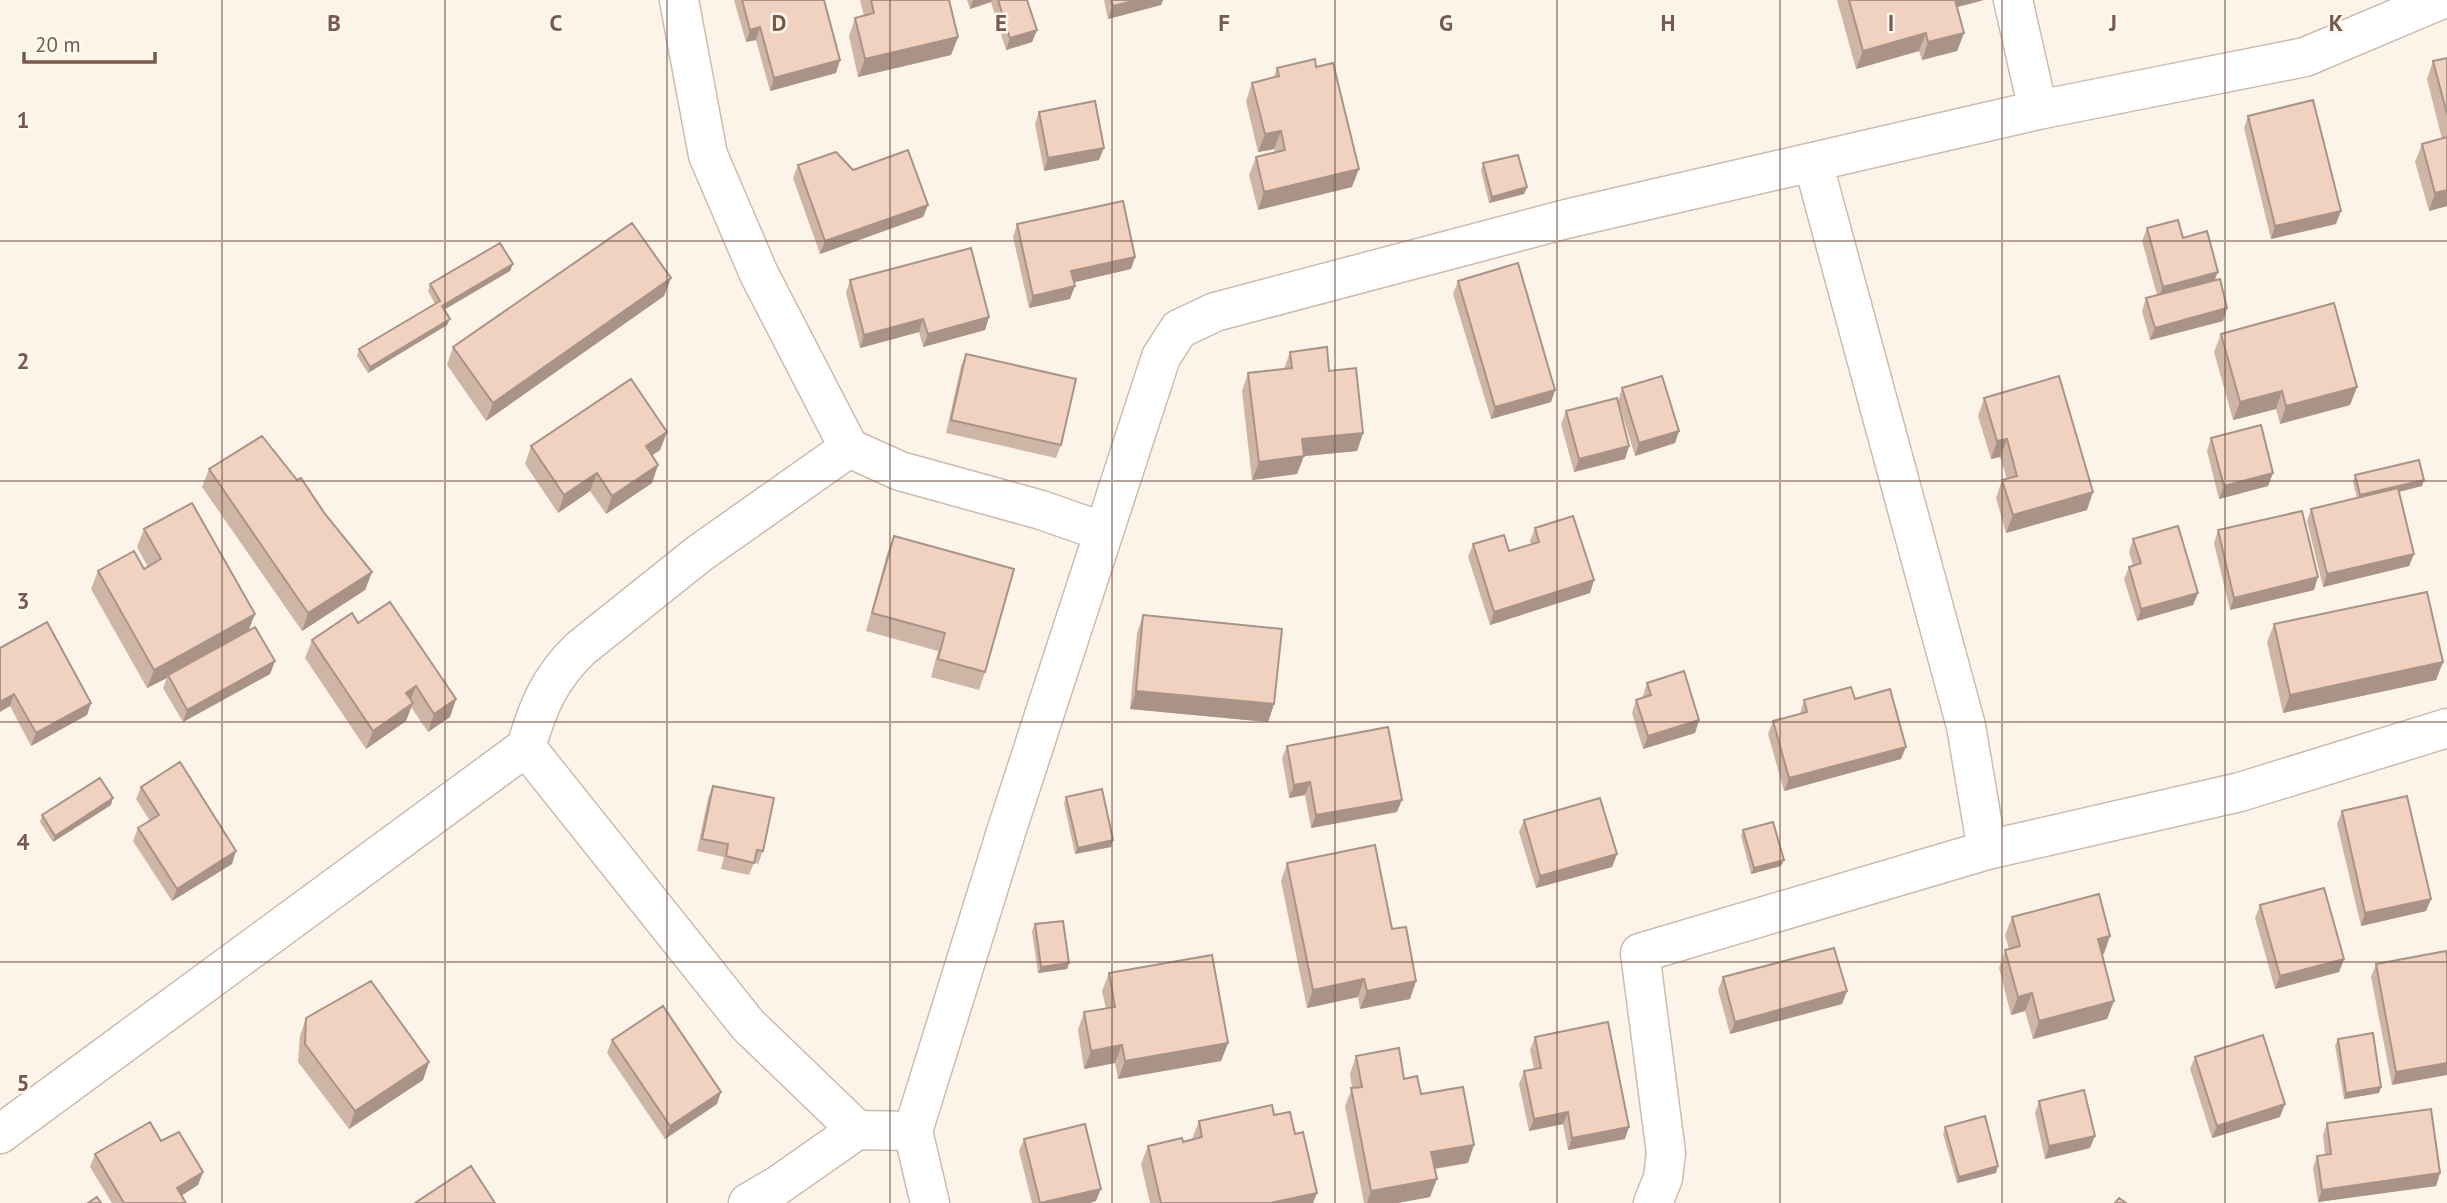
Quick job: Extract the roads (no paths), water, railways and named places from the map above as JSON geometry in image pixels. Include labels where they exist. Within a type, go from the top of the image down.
[{"type":"street","points":[[679,0],[708,155],[759,274],[849,448],[900,471],[1041,510],[1104,532]]},
{"type":"street","points":[[2013,0],[2038,110]]},
{"type":"street","points":[[930,1203],[913,1131],[1006,832],[1161,357],[1179,330],[1214,312],[1527,229],[2038,110],[2305,57],[2440,0]]},
{"type":"street","points":[[1813,162],[1966,726],[1987,850]]},
{"type":"street","points":[[0,1134],[526,747],[537,710],[549,688],[564,665],[580,649],[700,553],[849,448]]},
{"type":"street","points":[[1653,1203],[1663,1178],[1666,1153],[1640,953],[1987,850],[2240,792],[2447,728]]},
{"type":"street","points":[[526,747],[748,1025],[858,1130]]},
{"type":"street","points":[[748,1203],[858,1130],[913,1131]]}]
